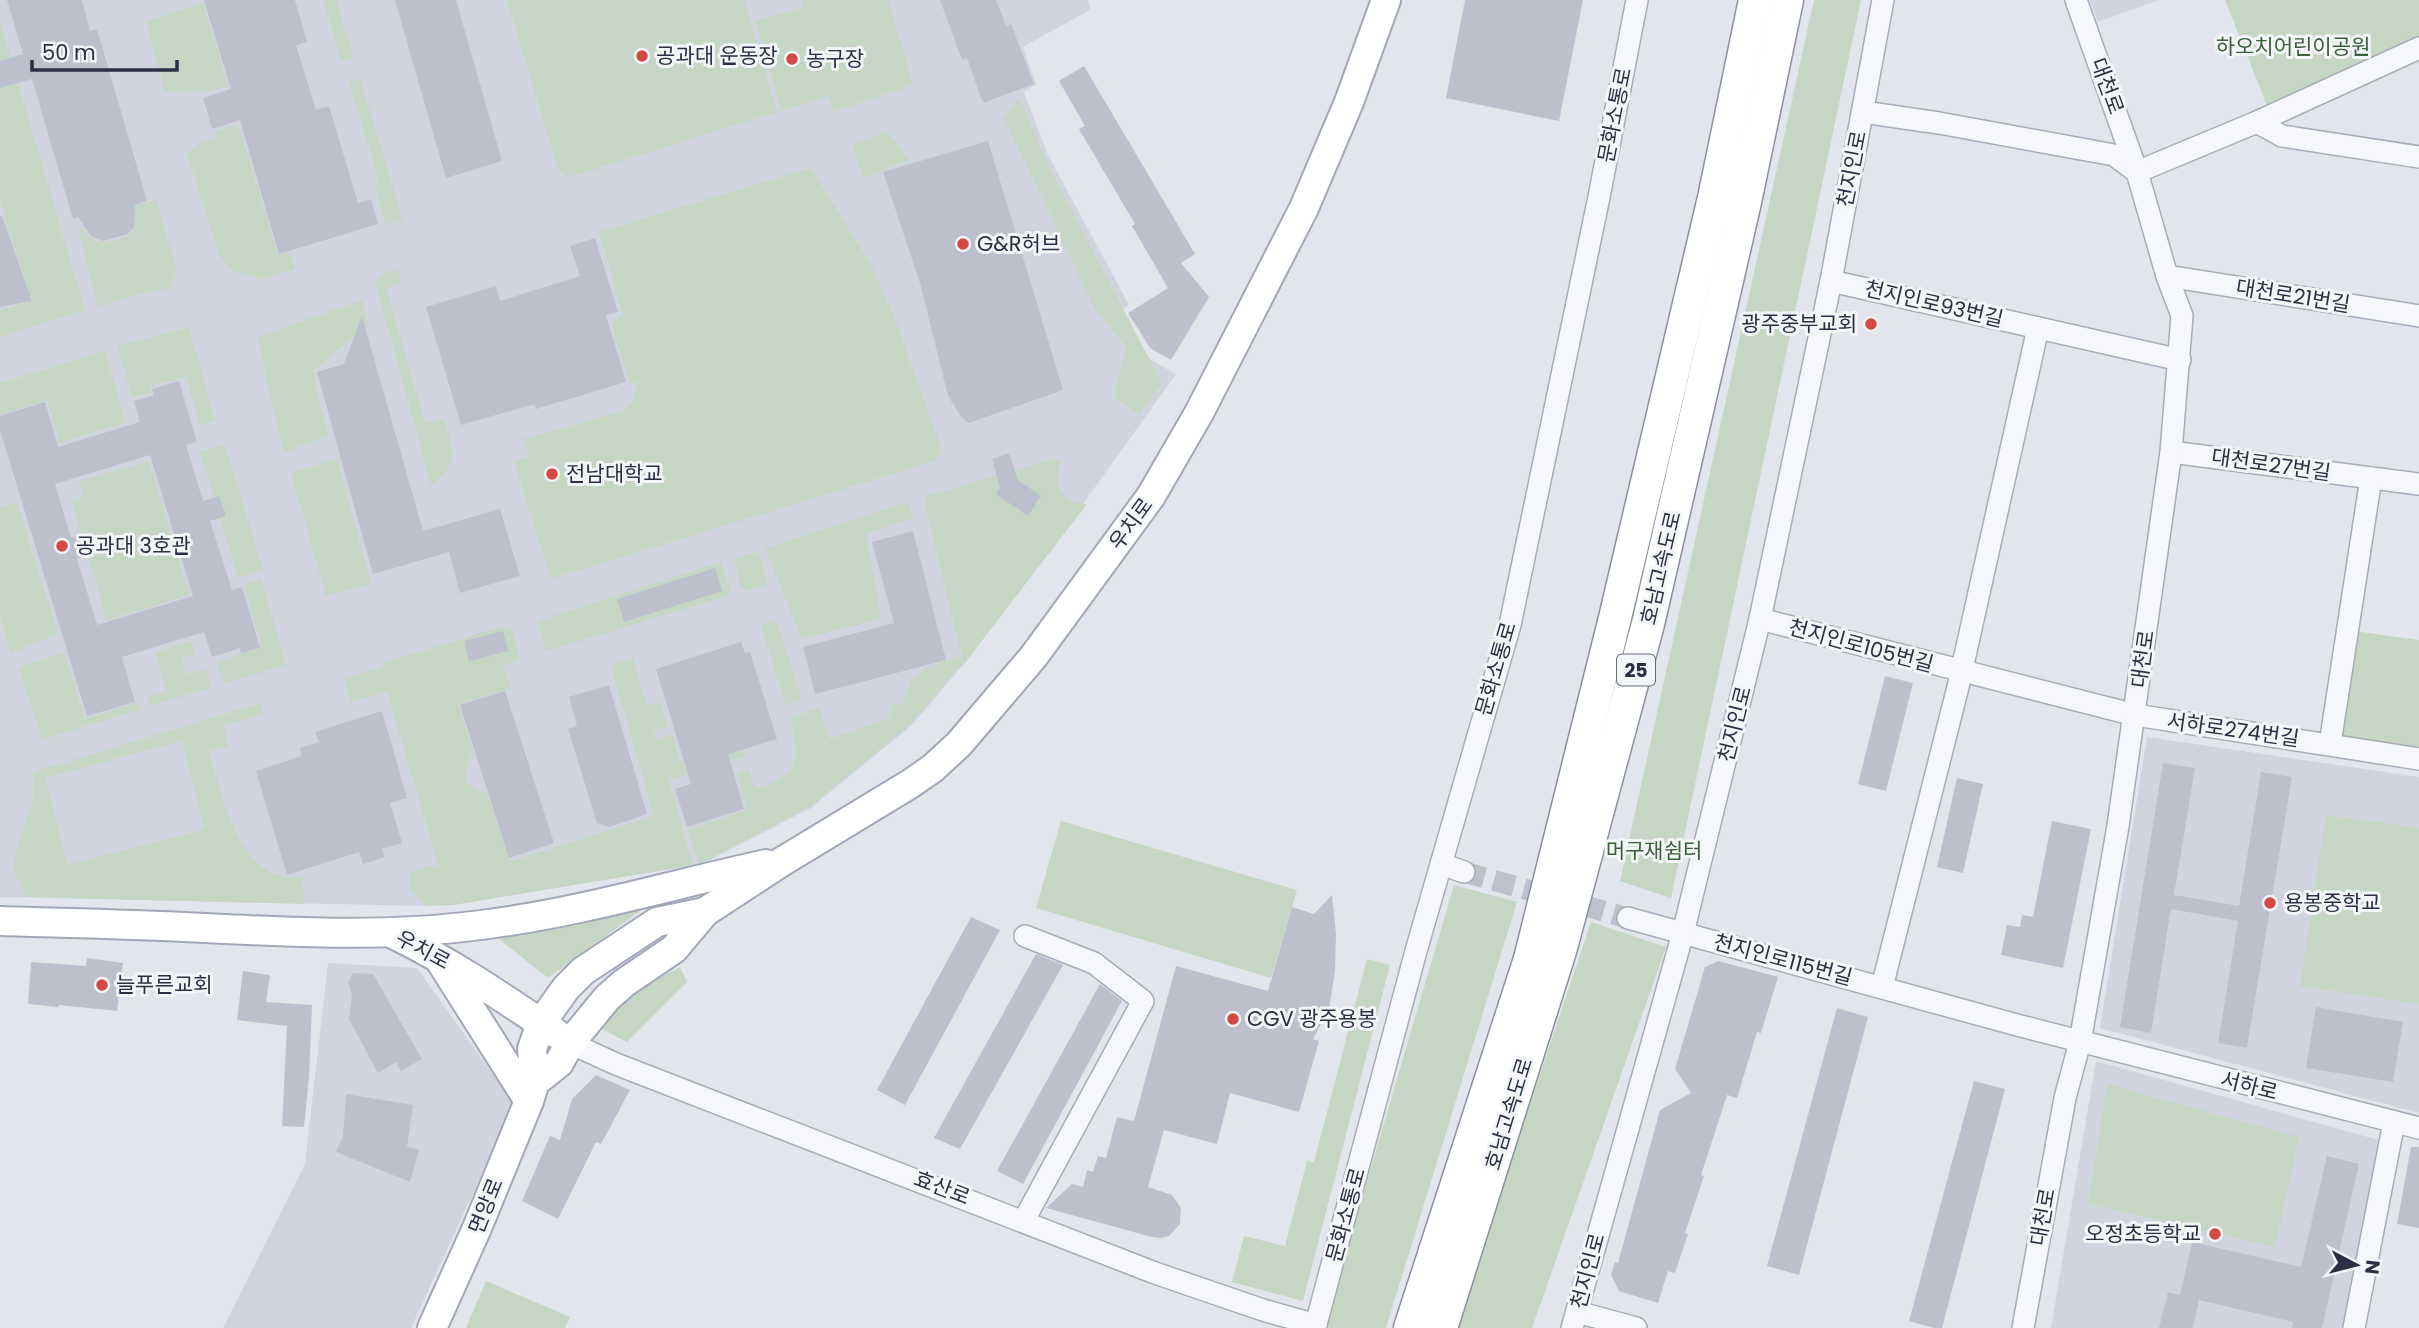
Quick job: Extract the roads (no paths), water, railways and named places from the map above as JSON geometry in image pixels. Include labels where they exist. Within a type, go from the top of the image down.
[{"type":"highway","name":"호남고속도로","points":[[1410,1328],[1530,959],[1612,631],[1708,225],[1755,0]]},
{"type":"highway","name":"호남고속도로","points":[[1441,1328],[1560,951],[1648,624],[1742,216],[1787,0]]},
{"type":"main road","name":"우치로","points":[[570,1043],[607,998],[674,949],[705,912],[783,861],[911,784],[959,744],[1034,656],[1151,496],[1199,413],[1304,208],[1349,102],[1386,0]]},
{"type":"main road","points":[[389,932],[481,925],[627,899],[783,861]]},
{"type":"main road","name":"우치로","points":[[0,921],[73,921],[331,934],[389,932],[437,956],[541,1023],[566,988],[583,971],[626,941],[657,922],[705,912]]},
{"type":"main road","points":[[437,956],[532,1091]]},
{"type":"main road","points":[[541,1023],[570,1043]]},
{"type":"main road","name":"면앙로","points":[[532,1091],[532,1049],[541,1023]]},
{"type":"main road","name":"면앙로","points":[[432,1328],[477,1228],[532,1091],[558,1063],[570,1043]]},
{"type":"street","name":"문화소통로","points":[[1316,1327],[1441,863],[1510,625],[1637,0]]},
{"type":"street","name":"천지인로","points":[[1575,1320],[1635,1097],[1683,933],[1760,619],[1830,281],[1883,0]]},
{"type":"street","name":"대천로","points":[[2023,1328],[2065,1098],[2080,1042],[2135,715],[2171,452],[2182,316],[2167,276],[2137,172],[2076,0]]},
{"type":"street","points":[[2137,172],[2257,122],[2419,48]]},
{"type":"street","name":"천지인로","points":[[1863,111],[2114,155],[2137,172]]},
{"type":"street","points":[[2257,122],[2282,136],[2419,157]]},
{"type":"street","name":"대천로21번길","points":[[2167,276],[2419,316]]},
{"type":"street","name":"천지인로93번길","points":[[1830,281],[2180,360]]},
{"type":"street","name":"천지인로105번길","points":[[1882,987],[1961,672],[2038,328]]},
{"type":"street","name":"대천로27번길","points":[[2171,452],[2419,484]]},
{"type":"street","name":"서하로274번길","points":[[2330,744],[2371,478]]},
{"type":"street","name":"천지인로105번길","points":[[1760,619],[2135,715]]},
{"type":"street","name":"서하로274번길","points":[[2135,715],[2419,759]]},
{"type":"street","points":[[1441,863],[1464,872]]},
{"type":"street","name":"천지인로115번길","points":[[1628,918],[2080,1042]]},
{"type":"street","points":[[1024,1220],[1143,1001],[1094,963],[1025,936]]},
{"type":"street","name":"서하로","points":[[2080,1042],[2419,1129]]},
{"type":"street","name":"효산로","points":[[570,1043],[616,1064],[1155,1273],[1316,1327]]},
{"type":"street","points":[[2354,1328],[2394,1122]]},
{"type":"street","points":[[1575,1320],[1636,1328]]},
{"type":"tunnel","points":[[1464,872],[1628,918]]},
{"type":"place","name":"공과대 운동장","points":[[642,56]]},
{"type":"place","name":"농구장","points":[[792,59]]},
{"type":"place","name":"G&R허브","points":[[963,244]]},
{"type":"place","name":"광주중부교회","points":[[1871,324]]},
{"type":"place","name":"전남대학교","points":[[552,474]]},
{"type":"place","name":"공과대 3호관","points":[[62,546]]},
{"type":"place","name":"용봉중학교","points":[[2270,903]]},
{"type":"place","name":"늘푸른교회","points":[[102,985]]},
{"type":"place","name":"CGV 광주용봉","points":[[1233,1019]]},
{"type":"place","name":"오정초등학교","points":[[2215,1234]]},
{"type":"park label","name":"하오치어린이공원","points":[[2293,47]]},
{"type":"park label","name":"머구재쉼터","points":[[1654,851]]}]
